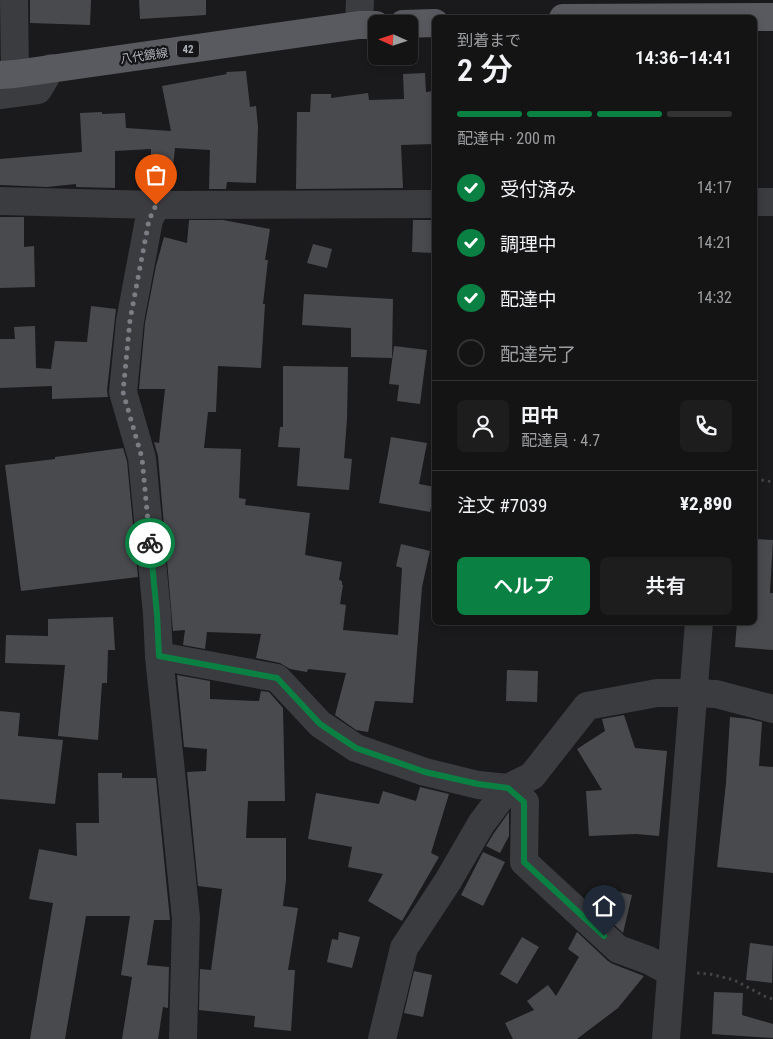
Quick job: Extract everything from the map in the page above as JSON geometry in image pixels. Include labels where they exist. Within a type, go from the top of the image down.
[{"type":"main road","points":[[678,15],[755,13]]},
{"type":"main road","name":"八代鏡線","points":[[5,81],[51,68],[365,17]]},
{"type":"main road","points":[[418,23],[432,22]]},
{"type":"street","points":[[5,81],[14,0]]},
{"type":"street","points":[[0,201],[156,205],[432,204]]},
{"type":"street","points":[[757,202],[773,202]]},
{"type":"street","points":[[156,205],[149,220],[130,320],[123,392],[142,458],[157,614],[159,656],[186,918],[183,1039]]},
{"type":"street","points":[[666,1039],[699,625]]},
{"type":"street","points":[[159,656],[277,678],[320,724],[356,748],[425,772],[478,784],[508,788],[524,802],[524,862],[618,949],[648,960],[671,972]]},
{"type":"street","points":[[382,1039],[404,948],[448,881],[481,824],[508,788],[532,776],[587,706],[657,693],[693,693],[716,694],[773,709]]},
{"type":"path","points":[[757,479],[773,482]]},
{"type":"path","points":[[671,972],[710,974],[734,980],[773,999]]},
{"type":"building","points":[[30,0],[91,0],[90,25],[30,23]]},
{"type":"building","points":[[139,0],[206,0],[206,15],[140,19]]},
{"type":"building","points":[[246,71],[250,107],[256,106],[258,127],[256,183],[227,182],[226,189],[209,189],[210,150],[175,148],[171,185],[151,183],[154,155],[151,155],[151,149],[115,151],[115,188],[76,187],[76,184],[47,187],[0,185],[0,159],[82,152],[80,113],[125,113],[126,128],[171,131],[162,86],[227,74],[226,72]]},
{"type":"building","points":[[425,73],[426,92],[432,91],[432,144],[401,145],[403,188],[296,189],[297,112],[310,112],[311,94],[331,94],[331,98],[368,93],[369,100],[404,99],[403,74]]},
{"type":"building","points":[[0,217],[24,217],[24,247],[34,246],[35,287],[0,288]]},
{"type":"building","points":[[189,220],[223,220],[270,229],[265,260],[268,260],[263,304],[265,304],[261,368],[218,366],[216,412],[208,412],[204,448],[241,449],[239,498],[246,499],[245,505],[310,513],[305,555],[342,562],[339,580],[342,581],[343,585],[340,604],[346,605],[343,630],[398,635],[402,568],[396,566],[401,544],[430,551],[422,587],[413,703],[375,701],[368,732],[356,730],[335,715],[346,673],[308,669],[307,672],[290,669],[280,663],[256,658],[261,634],[207,632],[205,649],[183,645],[185,630],[173,631],[158,456],[154,442],[159,443],[165,389],[139,389],[145,323],[156,266],[164,237],[187,243]]},
{"type":"building","points":[[413,220],[432,220],[432,253],[412,252]]},
{"type":"building","points":[[313,244],[332,249],[327,268],[307,263]]},
{"type":"building","points":[[304,294],[393,299],[392,358],[351,357],[351,328],[302,325]]},
{"type":"building","points":[[91,306],[116,309],[107,390],[108,397],[52,399],[52,386],[0,388],[0,339],[15,339],[14,327],[35,326],[36,368],[51,369],[55,341],[87,342]]},
{"type":"building","points":[[394,346],[427,350],[420,404],[397,401],[399,385],[389,384]]},
{"type":"building","points":[[283,366],[348,367],[344,458],[352,459],[349,490],[297,486],[300,448],[278,447],[280,427],[283,427]]},
{"type":"building","points":[[391,437],[427,443],[419,484],[432,486],[430,512],[379,503]]},
{"type":"building","points":[[123,448],[127,461],[138,577],[21,591],[5,465]]},
{"type":"building","points":[[757,539],[773,540],[770,593],[773,593],[773,650],[735,647],[737,625],[757,625]]},
{"type":"building","points":[[113,617],[115,650],[108,650],[107,683],[102,683],[98,740],[58,736],[65,665],[5,663],[6,635],[48,636],[48,619]]},
{"type":"building","points":[[507,670],[538,671],[537,702],[506,701]]},
{"type":"building","points":[[177,675],[210,681],[210,699],[259,701],[261,691],[269,692],[283,708],[285,801],[248,801],[246,838],[286,838],[286,880],[283,906],[298,908],[288,970],[295,970],[291,1031],[254,1027],[255,1016],[199,1010],[200,969],[211,970],[222,889],[198,886],[187,772],[206,771],[207,749],[184,747]]},
{"type":"building","points":[[0,711],[20,713],[18,736],[63,740],[55,804],[0,799]]},
{"type":"building","points":[[624,715],[635,748],[667,751],[659,836],[636,834],[589,836],[586,791],[602,790],[577,749],[605,731],[602,719]]},
{"type":"building","points":[[730,717],[762,722],[759,766],[773,767],[773,873],[717,867],[726,783]]},
{"type":"building","points":[[98,773],[122,773],[122,778],[156,778],[170,920],[154,920],[147,965],[169,967],[168,1008],[163,1007],[158,1039],[122,1039],[132,977],[121,975],[130,916],[86,916],[65,1039],[30,1039],[53,903],[29,899],[39,849],[77,856],[76,823],[99,823]]},
{"type":"building","points":[[420,787],[449,794],[431,853],[439,857],[402,921],[368,901],[383,874],[348,867],[352,847],[308,839],[316,793],[379,804],[383,791],[416,801]]},
{"type":"building","points":[[509,812],[509,836],[500,853],[486,846]]},
{"type":"building","points":[[483,852],[505,862],[483,906],[461,895]]},
{"type":"building","points":[[607,889],[632,895],[623,933],[602,913]]},
{"type":"building","points":[[339,932],[360,937],[352,968],[327,962],[332,939],[338,940]]},
{"type":"building","points":[[577,932],[608,961],[644,976],[618,1008],[577,1039],[513,1039],[505,1023],[534,1010],[527,1001],[548,985],[556,996],[579,957],[568,949]]},
{"type":"building","points":[[522,937],[539,947],[517,984],[500,974]]},
{"type":"building","points":[[750,943],[773,946],[772,983],[746,980]]},
{"type":"building","points":[[414,971],[432,975],[423,1017],[404,1013]]},
{"type":"building","points":[[714,992],[743,993],[742,1015],[773,1024],[773,1038],[712,1034]]},
{"type":"way so far","points":[[150,543],[142,458],[123,392],[130,320],[149,220],[156,205]]},
{"type":"route","points":[[150,543],[159,656],[277,678],[320,724],[356,748],[425,772],[478,784],[508,788],[524,802],[524,862],[604,936]]}]
